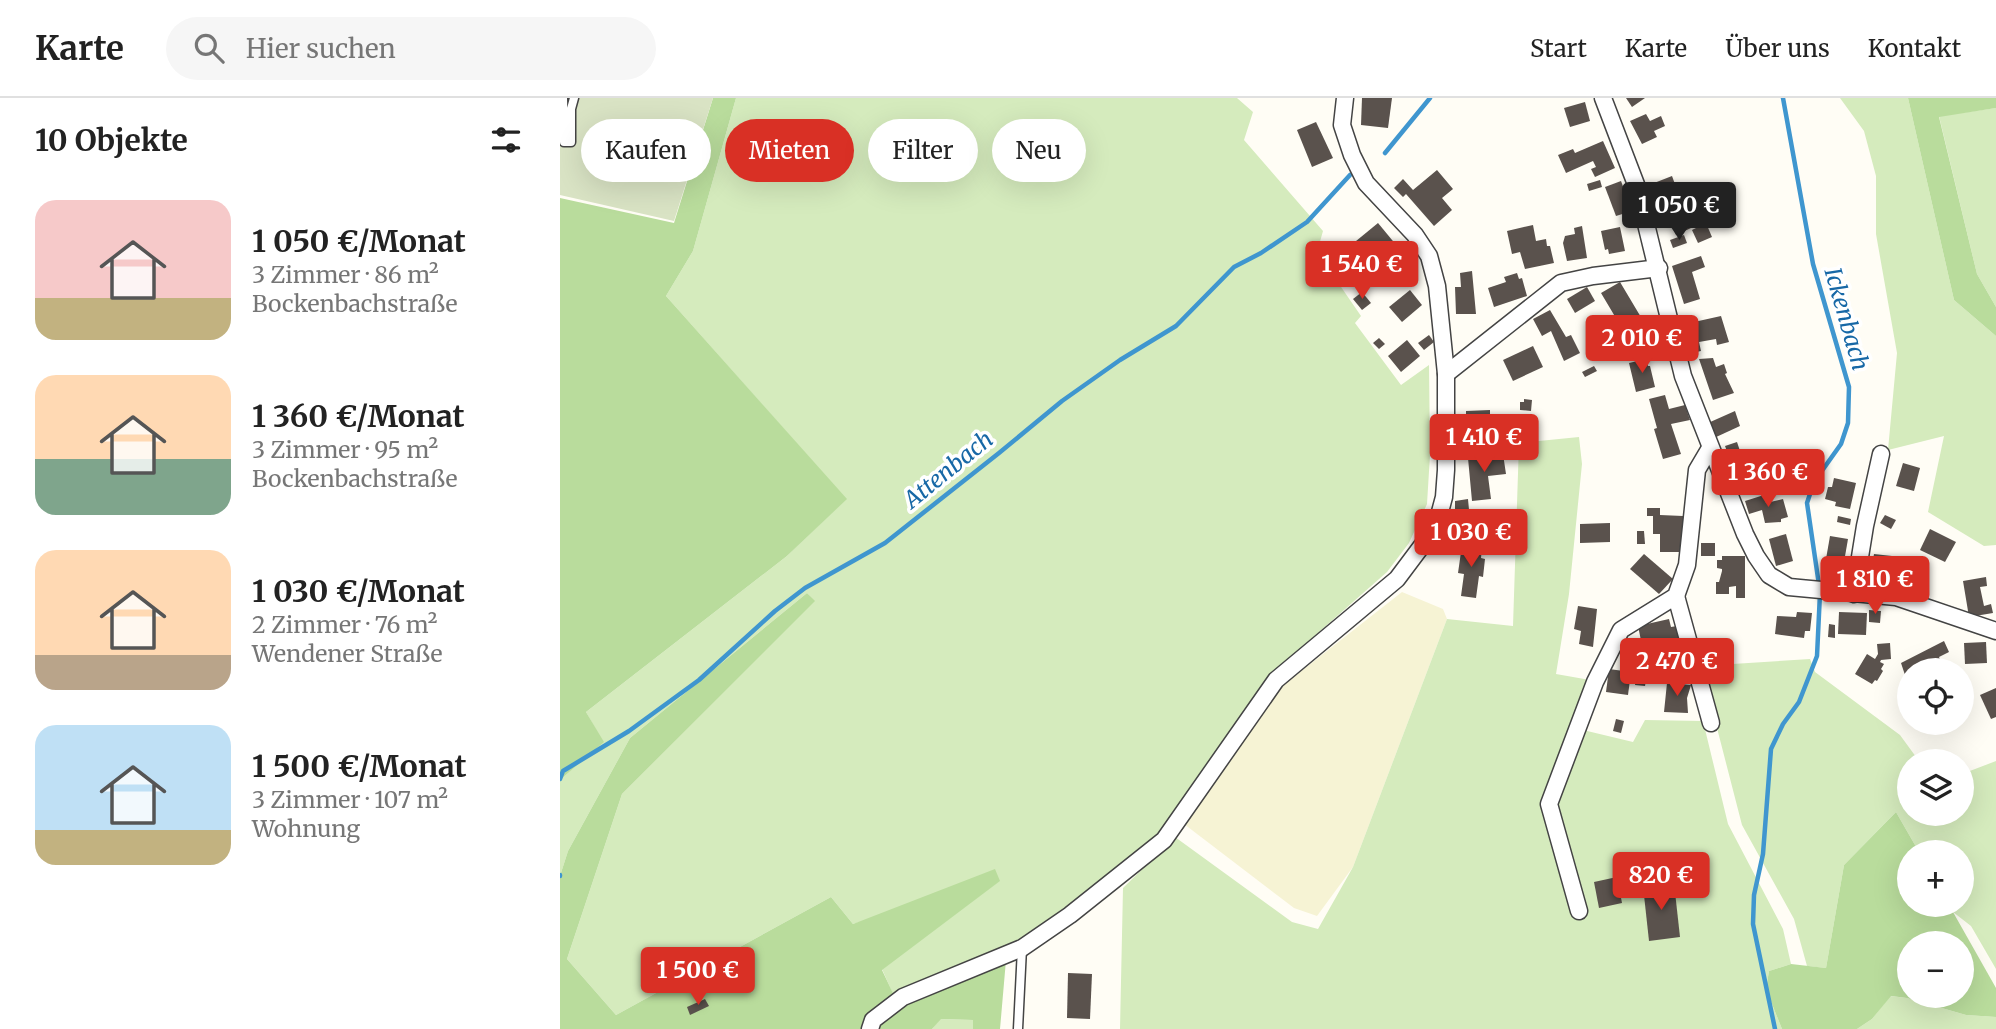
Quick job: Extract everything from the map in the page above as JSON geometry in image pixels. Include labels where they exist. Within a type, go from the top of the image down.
[{"type":"street","points":[[870,1029],[873,1020],[902,997],[1022,948],[1070,915],[1164,840],[1276,680],[1397,579],[1436,527],[1444,498],[1446,374],[1437,286],[1429,256],[1415,235],[1366,183],[1352,155],[1342,125],[1345,98]]},
{"type":"street","points":[[1603,98],[1637,187],[1659,268],[1683,376],[1751,545],[1769,575],[1789,587],[1896,597],[1996,631]]},
{"type":"street","points":[[1446,374],[1561,283],[1659,268]]},
{"type":"street","points":[[1710,448],[1697,470],[1687,565],[1676,596],[1712,723]]},
{"type":"street","points":[[1854,594],[1881,454]]},
{"type":"street","points":[[1579,911],[1549,804],[1595,682],[1620,630],[1676,596]]},
{"type":"lane","points":[[563,98],[565,142],[572,142],[571,109],[574,98]]},
{"type":"lane","points":[[1018,1029],[1022,948]]},
{"type":"shaded area","points":[[1402,592],[1443,609],[1447,619],[1353,867],[1317,916],[1294,908],[1184,824],[1281,687]]},
{"type":"green space","points":[[560,98],[713,98],[706,119],[581,119],[581,182],[686,182],[674,221],[560,195]]},
{"type":"green space","points":[[713,98],[736,98],[730,119],[725,119],[725,137],[693,251],[666,296],[847,499],[787,556],[586,712],[604,742],[560,780],[560,198],[674,223],[687,182],[711,182],[711,119],[706,119]]},
{"type":"green space","points":[[736,98],[1237,98],[1253,112],[1244,140],[1323,231],[1317,252],[1361,316],[1355,323],[1401,385],[1429,365],[1430,455],[1427,504],[1409,543],[1387,572],[1268,677],[1158,835],[1069,905],[1017,941],[893,994],[882,969],[999,881],[853,924],[831,897],[616,1015],[567,959],[622,794],[814,601],[807,593],[630,738],[568,851],[560,876],[560,780],[603,742],[586,712],[787,556],[846,499],[666,296],[693,251],[725,137],[725,182],[854,182],[854,119],[730,119]]},
{"type":"green space","points":[[1840,98],[1908,98],[1954,300],[1996,336],[1996,545],[1984,546],[1928,512],[1944,436],[1888,450],[1897,353],[1876,234],[1876,176],[1864,131]]},
{"type":"green space","points":[[1908,98],[1996,98],[1996,108],[1939,117],[1977,274],[1996,307],[1996,336],[1954,300]]},
{"type":"green space","points":[[1996,108],[1996,307],[1977,274],[1939,116]]},
{"type":"green space","points":[[1579,437],[1582,464],[1569,594],[1556,674],[1590,680],[1583,730],[1633,742],[1645,720],[1703,721],[1728,824],[1783,929],[1791,964],[1769,971],[1766,989],[1782,1029],[1120,1029],[1123,888],[1175,837],[1292,922],[1318,929],[1353,867],[1447,619],[1513,626],[1519,443]]},
{"type":"green space","points":[[807,593],[815,601],[622,794],[567,959],[616,1015],[831,897],[853,924],[995,869],[1000,881],[882,970],[899,1006],[1006,960],[1000,1029],[973,1029],[973,1020],[941,1019],[932,1029],[560,1029],[560,876],[568,851],[630,738]]},
{"type":"green space","points":[[1810,659],[1815,672],[1900,735],[1910,749],[1897,749],[1897,814],[1844,865],[1826,968],[1807,966],[1794,919],[1742,825],[1701,666]]},
{"type":"green space","points":[[1996,761],[1996,969],[1971,926],[1959,917],[1974,917],[1974,840],[1912,840],[1904,826],[1974,826],[1974,769]]},
{"type":"green space","points":[[1896,812],[1897,826],[1904,826],[1912,840],[1897,840],[1897,917],[1956,917],[1964,931],[1897,931],[1897,997],[1891,996],[1872,1019],[1857,1029],[1782,1029],[1766,989],[1769,971],[1791,964],[1826,968],[1844,865]]},
{"type":"green space","points":[[1974,949],[1996,988],[1996,1017],[1966,1015],[1942,1008],[1974,1008]]},
{"type":"green space","points":[[1890,996],[1897,997],[1897,1008],[1942,1008],[1966,1015],[1996,1017],[1996,1029],[1857,1029],[1872,1019]]},
{"type":"green space","points":[[940,1019],[973,1020],[973,1029],[932,1029]]},
{"type":"building","points":[[1362,98],[1392,98],[1388,128],[1361,125]]},
{"type":"building","points":[[1626,98],[1645,98],[1632,107]]},
{"type":"building","points":[[1585,102],[1590,121],[1570,127],[1564,108]]},
{"type":"building","points":[[1646,114],[1650,121],[1661,116],[1665,126],[1654,131],[1657,137],[1642,144],[1630,121]]},
{"type":"building","points":[[1316,122],[1333,158],[1312,167],[1297,130]]},
{"type":"building","points":[[1603,141],[1615,168],[1595,177],[1591,169],[1596,167],[1593,161],[1566,173],[1558,155],[1573,149],[1575,153]]},
{"type":"building","points":[[1437,170],[1453,189],[1442,198],[1452,210],[1434,226],[1406,194],[1403,197],[1394,188],[1403,179],[1413,190]]},
{"type":"building","points":[[1672,176],[1691,228],[1676,235],[1669,219],[1663,221],[1649,185]]},
{"type":"building","points":[[1600,180],[1602,187],[1589,191],[1587,184]]},
{"type":"building","points":[[1621,181],[1632,211],[1616,216],[1605,187]]},
{"type":"building","points":[[1717,206],[1720,213],[1710,218],[1706,212]]},
{"type":"building","points":[[1378,223],[1397,246],[1369,269],[1350,246]]},
{"type":"building","points":[[1706,223],[1712,237],[1698,243],[1692,230]]},
{"type":"building","points":[[1533,225],[1536,241],[1546,239],[1554,263],[1525,269],[1520,252],[1512,254],[1507,231]]},
{"type":"building","points":[[1582,226],[1587,258],[1567,261],[1563,243],[1565,236],[1575,234],[1574,228]]},
{"type":"building","points":[[1620,227],[1625,251],[1609,254],[1608,249],[1605,250],[1601,231]]},
{"type":"building","points":[[1684,235],[1687,243],[1673,248],[1670,240]]},
{"type":"building","points":[[1701,256],[1705,267],[1692,272],[1700,299],[1684,304],[1672,266]]},
{"type":"building","points":[[1472,271],[1476,314],[1456,314],[1455,287],[1461,287],[1460,273]]},
{"type":"building","points":[[1517,273],[1519,279],[1522,278],[1527,296],[1494,307],[1488,288],[1506,282],[1504,277]]},
{"type":"building","points":[[1620,282],[1648,329],[1623,344],[1617,333],[1623,330],[1601,293]]},
{"type":"building","points":[[1587,287],[1595,301],[1575,313],[1567,299]]},
{"type":"building","points":[[1410,290],[1422,305],[1402,322],[1389,307]]},
{"type":"building","points":[[1362,292],[1371,303],[1362,310],[1353,299]]},
{"type":"building","points":[[1550,310],[1566,337],[1571,335],[1580,353],[1564,361],[1551,331],[1542,336],[1533,319]]},
{"type":"building","points":[[1721,316],[1729,342],[1717,345],[1716,339],[1699,342],[1701,351],[1687,354],[1684,340],[1698,337],[1694,322]]},
{"type":"building","points":[[1429,335],[1434,342],[1424,350],[1418,343]]},
{"type":"building","points":[[1379,338],[1385,344],[1379,349],[1373,343]]},
{"type":"building","points":[[1407,340],[1420,356],[1401,372],[1388,356]]},
{"type":"building","points":[[1533,346],[1543,367],[1513,381],[1503,360]]},
{"type":"building","points":[[1713,358],[1716,367],[1724,364],[1725,374],[1734,393],[1713,400],[1699,359]]},
{"type":"building","points":[[1646,359],[1655,387],[1636,392],[1629,363]]},
{"type":"building","points":[[1594,366],[1597,371],[1585,377],[1582,372]]},
{"type":"building","points":[[1665,395],[1669,409],[1685,405],[1690,420],[1671,424],[1681,454],[1663,459],[1649,399]]},
{"type":"building","points":[[1524,399],[1532,400],[1531,411],[1520,410],[1520,402],[1524,402]]},
{"type":"building","points":[[1490,410],[1490,440],[1466,441],[1466,411]]},
{"type":"building","points":[[1735,411],[1740,426],[1714,438],[1708,423]]},
{"type":"building","points":[[1465,442],[1480,442],[1480,452],[1465,452]]},
{"type":"building","points":[[1737,442],[1741,454],[1729,457],[1725,446]]},
{"type":"building","points":[[1503,454],[1506,474],[1488,476],[1491,499],[1472,501],[1468,458]]},
{"type":"building","points":[[1903,463],[1920,468],[1914,491],[1896,486]]},
{"type":"building","points":[[1834,478],[1856,483],[1850,509],[1835,506],[1836,502],[1825,499]]},
{"type":"building","points":[[1764,495],[1766,503],[1783,499],[1788,517],[1781,519],[1781,522],[1765,523],[1762,510],[1749,514],[1745,501]]},
{"type":"building","points":[[1468,499],[1469,510],[1455,511],[1455,501]]},
{"type":"building","points":[[1647,508],[1660,508],[1660,515],[1683,516],[1683,552],[1660,552],[1660,534],[1653,534],[1653,516],[1647,516]]},
{"type":"building","points":[[1885,515],[1896,520],[1891,529],[1880,523]]},
{"type":"building","points":[[1838,516],[1851,519],[1850,525],[1837,522]]},
{"type":"building","points":[[1610,523],[1610,542],[1580,543],[1580,524]]},
{"type":"building","points":[[1930,529],[1956,542],[1945,562],[1920,550]]},
{"type":"building","points":[[1637,531],[1644,531],[1645,544],[1637,544]]},
{"type":"building","points":[[1786,534],[1793,561],[1776,566],[1769,539]]},
{"type":"building","points":[[1830,536],[1848,539],[1844,562],[1829,562],[1826,559]]},
{"type":"building","points":[[1701,543],[1715,543],[1715,556],[1701,556]]},
{"type":"building","points":[[1462,545],[1482,547],[1481,558],[1485,559],[1483,577],[1479,576],[1476,598],[1461,596],[1464,574],[1458,573]]},
{"type":"building","points":[[1644,554],[1673,579],[1659,594],[1630,569]]},
{"type":"building","points":[[1874,554],[1892,556],[1891,562],[1900,563],[1912,572],[1905,582],[1908,585],[1907,592],[1894,589],[1895,575],[1889,575],[1888,578],[1870,576]]},
{"type":"building","points":[[1722,556],[1745,556],[1745,598],[1736,598],[1736,586],[1729,587],[1729,594],[1716,594],[1716,582],[1719,582],[1722,571],[1717,568],[1717,560],[1722,560]]},
{"type":"building","points":[[1986,577],[1987,586],[1980,587],[1984,606],[1991,604],[1993,613],[1969,617],[1963,581]]},
{"type":"building","points":[[1578,606],[1597,609],[1593,647],[1579,644],[1581,631],[1574,629]]},
{"type":"building","points":[[1869,610],[1881,611],[1880,623],[1869,622]]},
{"type":"building","points":[[1797,612],[1812,613],[1810,631],[1805,631],[1804,638],[1775,634],[1777,616],[1796,617]]},
{"type":"building","points":[[1839,612],[1867,613],[1866,635],[1838,634]]},
{"type":"building","points":[[1669,619],[1671,627],[1677,626],[1681,639],[1674,641],[1676,648],[1666,650],[1664,643],[1660,644],[1659,652],[1644,655],[1638,626]]},
{"type":"building","points":[[1829,624],[1835,625],[1835,638],[1828,637]]},
{"type":"building","points":[[1944,641],[1949,652],[1939,658],[1911,658]]},
{"type":"building","points":[[1986,642],[1987,663],[1974,664],[1974,658],[1965,658],[1964,643]]},
{"type":"building","points":[[1890,643],[1891,659],[1881,660],[1884,664],[1881,669],[1883,671],[1877,681],[1872,684],[1855,674],[1867,654],[1875,659],[1878,654],[1877,644]]},
{"type":"building","points":[[1676,655],[1688,655],[1687,669],[1675,669]]},
{"type":"building","points":[[1657,657],[1666,660],[1666,668],[1655,668]]},
{"type":"building","points":[[1638,665],[1648,667],[1645,686],[1635,685]]},
{"type":"building","points":[[1609,669],[1631,672],[1628,695],[1606,692]]},
{"type":"building","points":[[1667,683],[1691,685],[1687,698],[1688,713],[1664,712]]},
{"type":"building","points":[[1996,688],[1996,717],[1991,719],[1980,695]]},
{"type":"building","points":[[1616,719],[1624,721],[1621,733],[1613,731]]},
{"type":"building","points":[[1617,877],[1622,903],[1599,908],[1594,882]]},
{"type":"building","points":[[1674,883],[1680,937],[1649,941],[1643,886]]},
{"type":"building","points":[[1068,973],[1092,974],[1090,1019],[1067,1018]]},
{"type":"building","points":[[705,999],[709,1006],[690,1015],[687,1007]]},
{"type":"waterway","name":"Attenbach","points":[[1385,153],[1430,98]]},
{"type":"waterway","name":"Ickenbach","points":[[1783,98],[1813,264],[1849,387],[1848,423],[1841,444],[1814,482],[1807,503],[1819,585]]},
{"type":"waterway","name":"Attenbach","points":[[560,779],[563,771],[629,731],[699,680],[775,611],[805,588],[885,543],[1062,401],[1120,360],[1176,326],[1234,267],[1261,253],[1307,222],[1350,175]]},
{"type":"waterway","name":"Ickenbach","points":[[1775,1029],[1753,924],[1754,895],[1763,854],[1771,749],[1783,724],[1799,702],[1817,656],[1820,593]]}]
